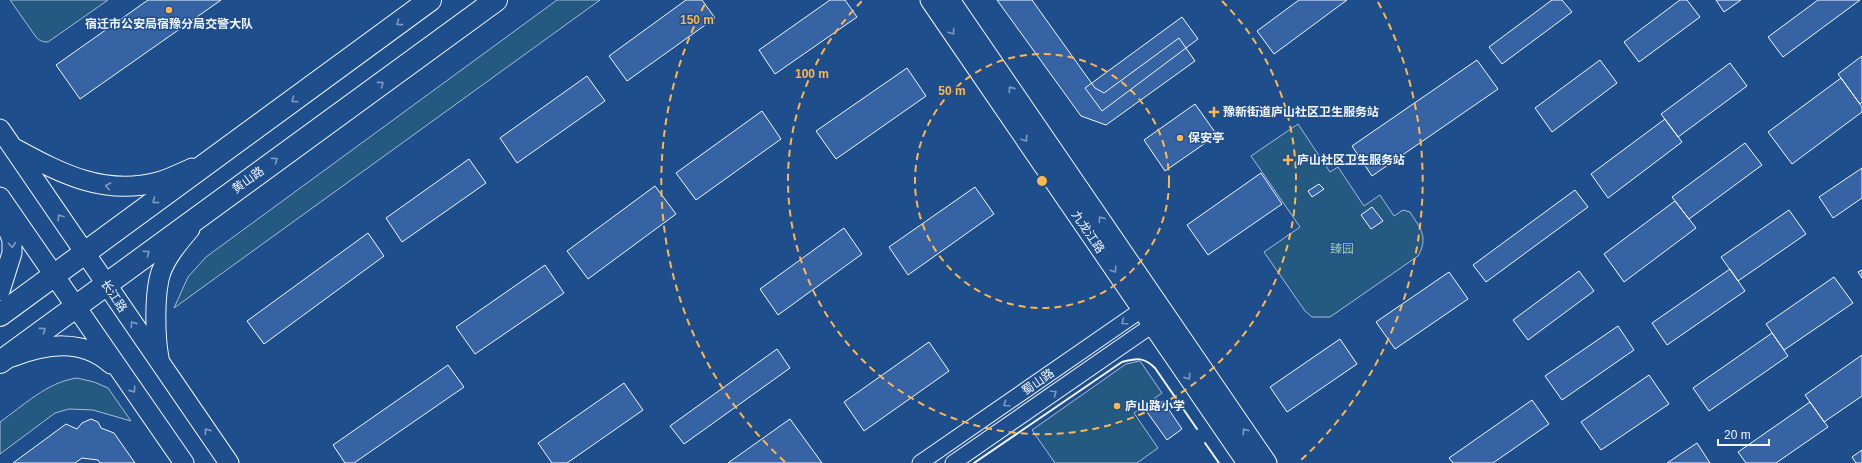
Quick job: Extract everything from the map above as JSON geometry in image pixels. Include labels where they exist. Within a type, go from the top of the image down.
[{"type":"main road","points":[[0,315],[430,0]]},
{"type":"main road","name":"黄山路","points":[[0,362],[74,306],[496,0]]},
{"type":"street","name":"九龙江路","points":[[930,0],[1154,312],[1267,463]]},
{"type":"street","name":"九龙江路","points":[[950,0],[1154,312],[1247,463]]},
{"type":"street","name":"长江路","points":[[0,129],[229,463]]},
{"type":"street","points":[[13,148],[54,170],[77,179],[117,188],[136,187],[159,182],[212,160]]},
{"type":"street","points":[[0,197],[184,463]]},
{"type":"street","points":[[0,208],[12,240],[12,253],[0,291]]},
{"type":"street","points":[[159,362],[155,335],[161,272],[174,247],[202,213]]},
{"type":"street","name":"蜀山路","points":[[920,463],[1154,312]]},
{"type":"street","name":"蜀山路","points":[[953,463],[1154,312]]},
{"type":"street","points":[[0,362],[30,350],[50,346],[72,346],[90,350],[103,356],[122,374]]},
{"type":"green space","points":[[10,0],[108,0],[48,42],[44,42],[36,37]]},
{"type":"green space","points":[[557,0],[600,0],[174,308],[188,277],[206,257]]},
{"type":"green space","name":"臻园","points":[[1298,124],[1330,172],[1338,167],[1364,206],[1380,195],[1394,216],[1403,210],[1410,212],[1420,228],[1423,238],[1423,243],[1418,256],[1330,317],[1312,317],[1305,311],[1264,252],[1300,227],[1251,156]]},
{"type":"green space","points":[[1140,361],[1162,393],[1134,413],[1158,448],[1137,463],[1055,463],[1032,430],[1126,364]]},
{"type":"green space","points":[[77,378],[94,382],[108,388],[131,421],[93,410],[69,409],[55,413],[0,454],[0,422],[46,389],[66,380]]},
{"type":"building","points":[[148,0],[221,0],[80,99],[56,65]]},
{"type":"building","points":[[686,0],[702,0],[715,18],[627,81],[609,56]]},
{"type":"building","points":[[830,0],[845,0],[857,17],[775,74],[759,50]]},
{"type":"building","points":[[997,0],[1032,0],[1095,88],[1104,93],[1179,38],[1195,61],[1106,125],[1081,116]]},
{"type":"building","points":[[1299,0],[1347,0],[1274,54],[1257,31]]},
{"type":"building","points":[[1552,0],[1562,0],[1572,12],[1502,64],[1489,47]]},
{"type":"building","points":[[1680,0],[1687,0],[1700,17],[1639,62],[1624,42]]},
{"type":"building","points":[[1716,0],[1741,0],[1724,12]]},
{"type":"building","points":[[1818,0],[1860,0],[1783,57],[1768,37]]},
{"type":"building","points":[[1182,17],[1198,39],[1102,111],[1085,88]]},
{"type":"building","points":[[1862,56],[1862,102],[1860,104],[1838,74]]},
{"type":"building","points":[[1477,60],[1498,89],[1372,176],[1352,146]]},
{"type":"building","points":[[1600,60],[1617,83],[1552,132],[1535,108]]},
{"type":"building","points":[[1730,63],[1747,86],[1678,137],[1661,114]]},
{"type":"building","points":[[907,68],[926,96],[836,159],[816,131]]},
{"type":"building","points":[[587,76],[605,101],[517,163],[500,138]]},
{"type":"building","points":[[1841,78],[1862,107],[1862,112],[1792,164],[1768,132]]},
{"type":"building","name":"保安亭","points":[[1195,104],[1217,135],[1165,171],[1144,140]]},
{"type":"building","points":[[762,111],[781,139],[696,200],[676,173]]},
{"type":"building","points":[[1665,119],[1682,142],[1608,198],[1591,174]]},
{"type":"building","points":[[1745,143],[1762,165],[1689,219],[1672,197]]},
{"type":"building","points":[[469,159],[486,183],[402,242],[386,218]]},
{"type":"building","points":[[1862,168],[1862,198],[1833,218],[1819,197]]},
{"type":"building","points":[[1261,173],[1282,204],[1208,255],[1187,225]]},
{"type":"building","points":[[1319,184],[1324,189],[1312,197],[1308,191]]},
{"type":"building","points":[[655,186],[676,214],[588,279],[567,251]]},
{"type":"building","points":[[975,187],[994,214],[908,275],[889,247]]},
{"type":"building","points":[[1575,190],[1588,207],[1486,282],[1473,265]]},
{"type":"building","points":[[1675,201],[1696,228],[1624,282],[1604,254]]},
{"type":"building","points":[[1372,207],[1383,221],[1371,229],[1361,215]]},
{"type":"building","points":[[1789,210],[1806,234],[1738,281],[1721,257]]},
{"type":"building","points":[[844,228],[862,254],[778,315],[760,289]]},
{"type":"building","points":[[368,233],[384,256],[264,344],[247,321]]},
{"type":"building","points":[[545,265],[564,293],[475,354],[456,327]]},
{"type":"building","points":[[1730,269],[1745,291],[1667,345],[1652,323]]},
{"type":"building","points":[[1862,270],[1862,278],[1858,272]]},
{"type":"building","points":[[1579,271],[1594,291],[1528,340],[1513,320]]},
{"type":"building","points":[[1449,272],[1468,299],[1395,349],[1376,322]]},
{"type":"building","points":[[1834,277],[1853,303],[1784,350],[1766,324]]},
{"type":"building","points":[[1618,326],[1634,350],[1562,400],[1545,376]]},
{"type":"building","points":[[1772,333],[1788,356],[1709,411],[1693,388]]},
{"type":"building","points":[[1340,339],[1357,364],[1287,412],[1270,387]]},
{"type":"building","points":[[929,342],[949,371],[864,431],[844,402]]},
{"type":"building","points":[[777,349],[790,368],[684,444],[670,426]]},
{"type":"building","points":[[1862,355],[1862,396],[1824,422],[1805,395]]},
{"type":"building","points":[[448,365],[464,387],[354,463],[345,463],[333,445]]},
{"type":"building","points":[[1649,375],[1669,404],[1601,450],[1581,422]]},
{"type":"building","points":[[624,383],[643,410],[567,463],[552,463],[538,443]]},
{"type":"building","points":[[1532,400],[1549,424],[1493,463],[1453,463],[1449,458]]},
{"type":"building","points":[[1163,401],[1182,429],[1167,440],[1147,412]]},
{"type":"building","points":[[1810,402],[1828,427],[1776,463],[1746,463],[1738,452]]},
{"type":"building","points":[[91,419],[98,422],[101,428],[114,433],[135,463],[100,463],[98,460],[82,458],[75,463],[13,463],[66,424],[77,429],[82,423]]},
{"type":"building","points":[[790,419],[822,463],[728,463]]},
{"type":"building","points":[[1697,443],[1710,463],[1667,463]]},
{"type":"building","points":[[1862,450],[1862,463],[1856,463],[1852,457]]},
{"type":"wall","points":[[974,463],[1122,362],[1132,360],[1144,360],[1155,368],[1197,429]]},
{"type":"wall","points":[[1205,443],[1219,463]]},
{"type":"place","name":"宿迁市公安局宿豫分局交警大队","points":[[169,10]]},
{"type":"place","name":"豫新街道庐山社区卫生服务站","points":[[1214,112]]},
{"type":"place","name":"保安亭","points":[[1180,138]]},
{"type":"place","name":"庐山社区卫生服务站","points":[[1288,160]]},
{"type":"place","name":"庐山路小学","points":[[1117,406]]}]
